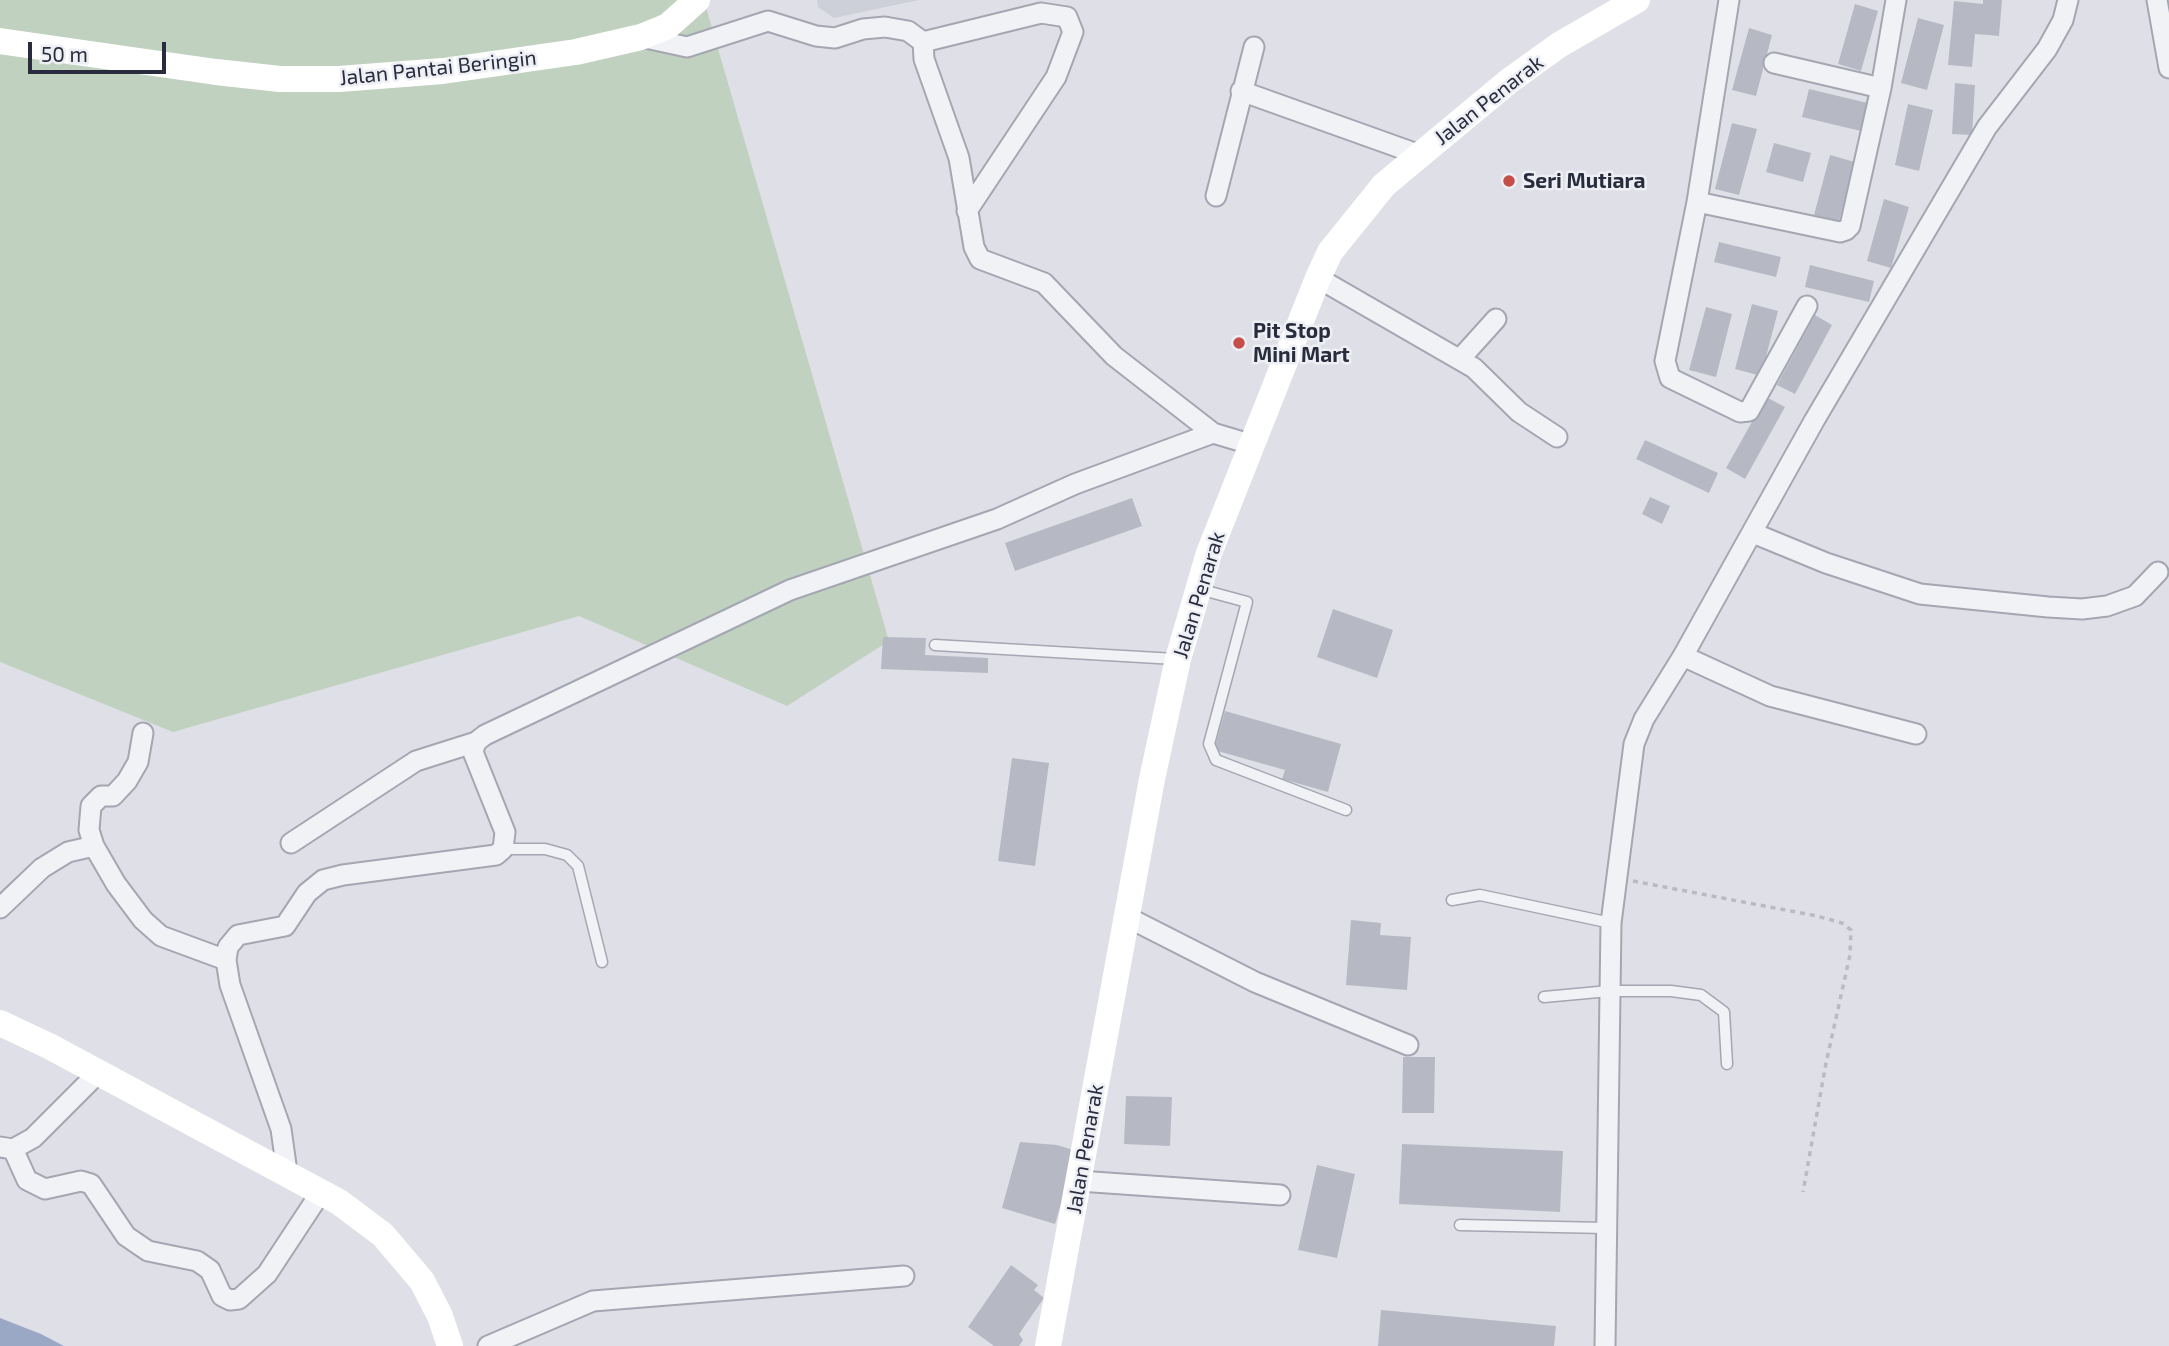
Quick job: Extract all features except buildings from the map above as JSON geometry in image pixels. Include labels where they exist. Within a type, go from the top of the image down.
[{"type":"street","name":"Jalan Pantai Beringin","points":[[0,40],[216,72],[280,79],[339,79],[443,71],[576,52],[641,37],[668,26],[697,0]]},
{"type":"street","points":[[1729,0],[1698,202],[1665,361],[1670,378],[1740,412],[1749,411],[1807,306]]},
{"type":"street","points":[[1698,202],[1840,232],[1850,226],[1881,88],[1896,0]]},
{"type":"street","points":[[1605,1346],[1611,923],[1634,744],[1644,719],[1683,656],[1814,421],[1987,127],[2047,49],[2063,20],[2068,0]]},
{"type":"street","points":[[2157,0],[2169,68]]},
{"type":"street","name":"Jalan Penarak","points":[[1048,1346],[1152,779],[1178,659],[1209,553],[1318,278],[1330,251],[1384,185],[1509,81],[1630,2]]},
{"type":"street","points":[[923,42],[1041,13],[1067,17],[1073,32],[1056,77],[967,211]]},
{"type":"street","points":[[641,37],[687,47],[768,21],[816,36],[835,38],[863,29],[885,27],[908,31],[923,42]]},
{"type":"street","points":[[923,42],[924,58],[959,158],[974,247],[980,259],[1044,283],[1114,356],[1213,433],[1253,445]]},
{"type":"street","points":[[1216,196],[1254,47]]},
{"type":"street","points":[[1774,63],[1881,88]]},
{"type":"street","points":[[1241,91],[1420,155]]},
{"type":"street","points":[[1318,278],[1460,359],[1519,412],[1557,437]]},
{"type":"street","points":[[1460,359],[1496,319]]},
{"type":"street","points":[[291,843],[416,761],[477,742],[485,735],[790,590],[997,519],[1075,484],[1213,433]]},
{"type":"street","points":[[1753,533],[1826,563],[1920,594],[2022,605],[2082,609],[2107,606],[2135,596],[2158,572]]},
{"type":"street","points":[[1683,656],[1770,696],[1916,734]]},
{"type":"street","points":[[144,733],[138,762],[127,781],[113,796],[101,796],[91,806],[89,830],[94,846],[116,884],[143,920],[161,936],[226,960]]},
{"type":"street","points":[[287,1172],[281,1129],[230,985],[226,960],[228,947],[238,935],[285,926],[307,893],[323,880],[343,875],[496,856],[503,849],[505,832],[473,752],[477,742]]},
{"type":"street","points":[[0,908],[43,868],[68,852],[94,846]]},
{"type":"street","points":[[1127,918],[1255,982],[1408,1045]]},
{"type":"street","points":[[0,1023],[99,1072],[287,1172],[383,1235],[422,1281],[440,1316],[450,1346]]},
{"type":"street","points":[[99,1072],[33,1138],[7,1148],[27,1180],[45,1189],[81,1181],[91,1184],[126,1236],[148,1251],[197,1261],[210,1270],[222,1296],[230,1300],[239,1299],[267,1274],[321,1192]]},
{"type":"street","points":[[1079,1181],[1280,1195]]},
{"type":"street","points":[[488,1346],[593,1301],[905,1276]]},
{"type":"lane","points":[[1199,589],[1247,602],[1209,744],[1216,760],[1346,810]]},
{"type":"lane","points":[[935,645],[1178,659]]},
{"type":"lane","points":[[503,849],[545,849],[567,855],[578,866],[602,962]]},
{"type":"lane","points":[[1452,900],[1480,895],[1611,923]]},
{"type":"lane","points":[[1544,997],[1608,991],[1671,991],[1701,995],[1724,1012],[1727,1064]]},
{"type":"lane","points":[[1460,1225],[1606,1228]]},
{"type":"path","points":[[1618,878],[1817,916],[1842,923],[1851,930],[1850,955],[1826,1063],[1803,1192]]},
{"type":"shaded area","points":[[817,0],[919,0],[834,18],[818,7]]},
{"type":"green space","points":[[0,0],[704,0],[889,641],[787,706],[579,616],[173,732],[0,662]]},
{"type":"water","points":[[0,1318],[41,1334],[64,1346],[0,1346]]},
{"type":"place","name":"Seri Mutiara","points":[[1509,181]]},
{"type":"place","name":"Pit Stop Mini Mart","points":[[1239,343]]}]
